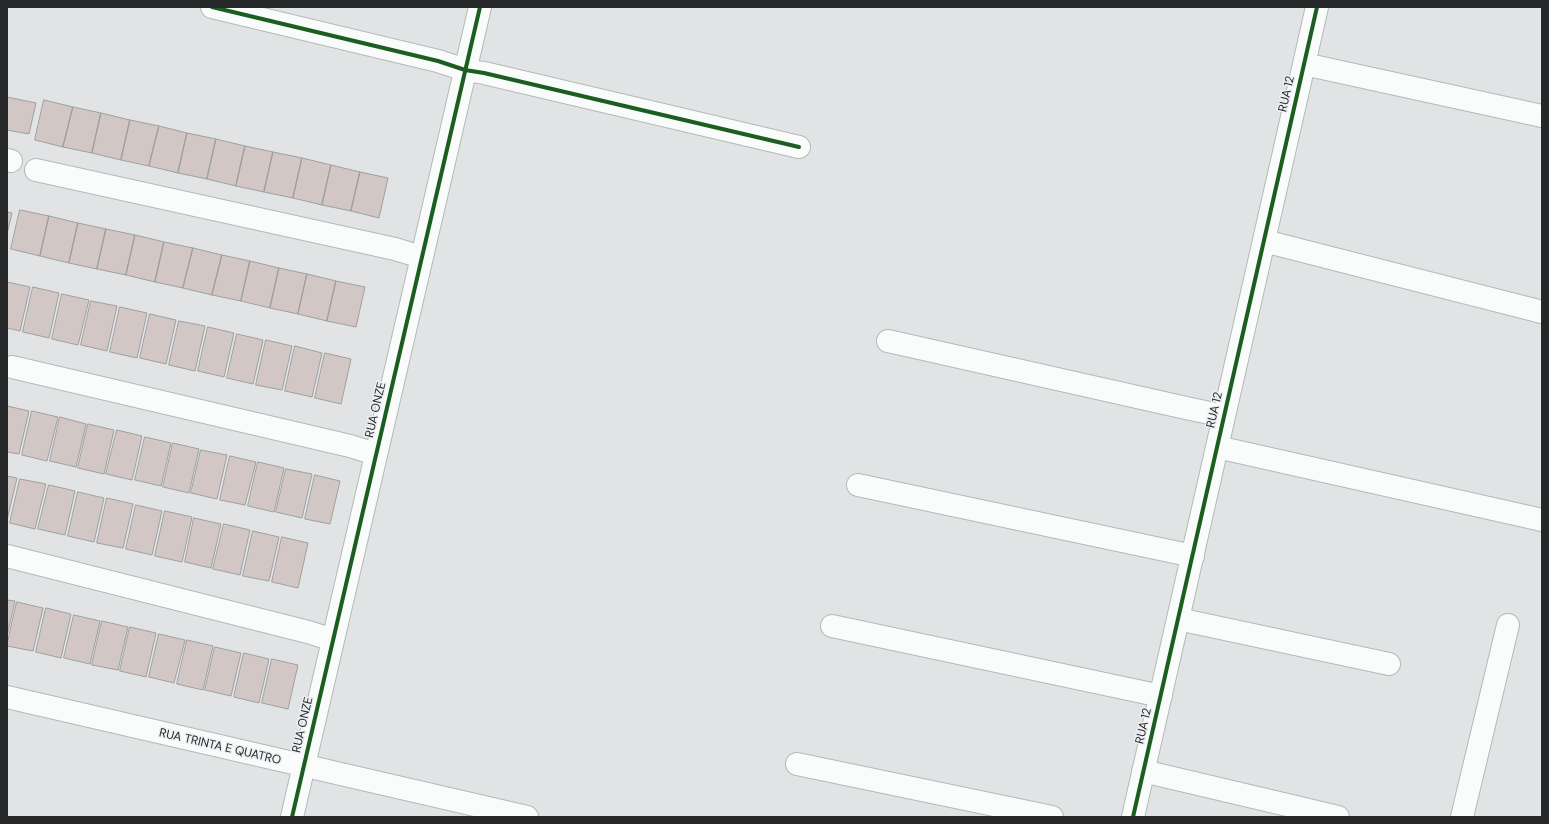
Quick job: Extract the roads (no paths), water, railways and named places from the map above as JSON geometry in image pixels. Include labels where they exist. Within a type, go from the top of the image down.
[{"type":"street","points":[[212,7],[438,61],[465,70],[484,72],[799,147]]},
{"type":"street","name":"RUA ONZE","points":[[292,817],[480,7]]},
{"type":"street","name":"RUA 12","points":[[1133,817],[1317,7]]},
{"type":"street","points":[[1304,64],[1542,116]]},
{"type":"street","points":[[36,170],[395,249],[422,257]]},
{"type":"street","points":[[1264,241],[1542,312]]},
{"type":"street","points":[[888,341],[1224,416]]},
{"type":"street","points":[[12,367],[350,446],[376,454]]},
{"type":"street","points":[[1217,447],[1542,520]]},
{"type":"street","points":[[858,486],[1192,556]]},
{"type":"street","points":[[7,556],[308,632],[333,640]]},
{"type":"street","points":[[1178,619],[1389,664]]},
{"type":"street","points":[[1462,817],[1508,625]]},
{"type":"street","points":[[832,626],[1161,696]]},
{"type":"street","name":"RUA TRINTA E QUATRO","points":[[7,697],[304,767],[527,817]]},
{"type":"street","points":[[797,764],[1052,817]]},
{"type":"street","points":[[1144,771],[1338,817]]}]
